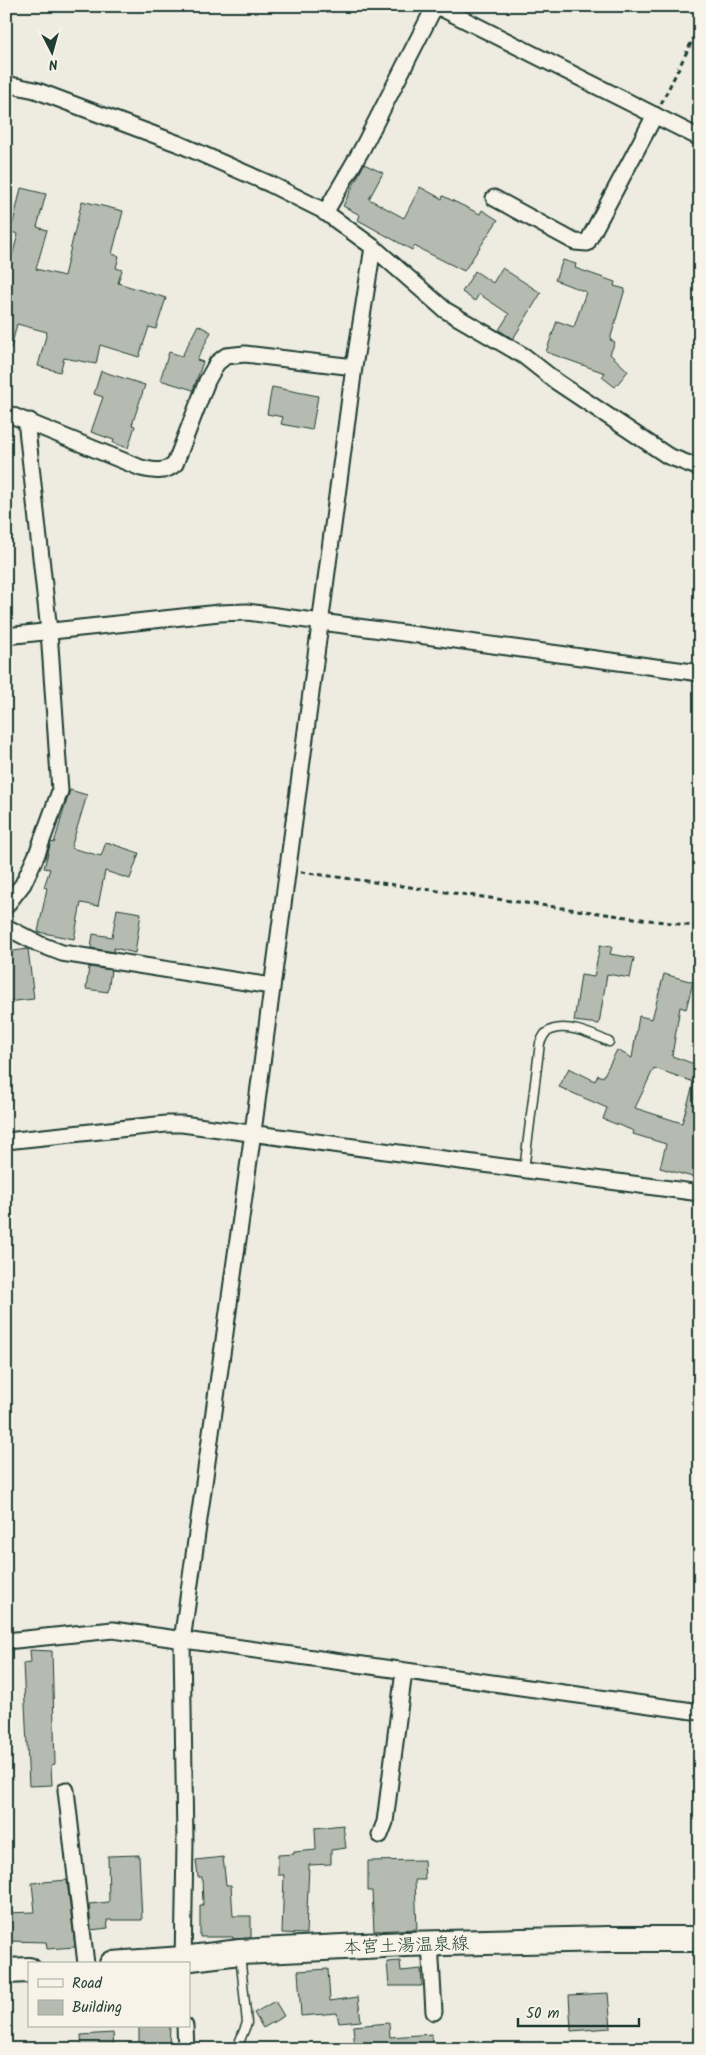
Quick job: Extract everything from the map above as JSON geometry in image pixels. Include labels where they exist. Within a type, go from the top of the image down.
[{"type":"main road","name":"本宮土湯温泉線","points":[[159,1962],[183,1961],[240,1952],[430,1943],[700,1939]]},
{"type":"main road","points":[[6,1971],[28,1970]]},
{"type":"street","points":[[325,213],[362,149],[436,6],[700,138]]},
{"type":"street","points":[[6,84],[35,90],[179,144],[270,184],[325,213],[373,247],[445,310],[524,356],[557,382],[668,456],[700,468]]},
{"type":"street","points":[[494,198],[575,242],[587,243],[655,116]]},
{"type":"street","points":[[183,1961],[185,1842],[182,1641],[253,1132],[354,367],[373,247]]},
{"type":"street","points":[[6,413],[30,421],[141,468],[165,471],[175,464],[207,381],[217,363],[226,356],[245,354],[354,367]]},
{"type":"street","points":[[6,906],[30,869],[60,791],[49,631],[28,429],[30,421]]},
{"type":"street","points":[[6,636],[219,613],[247,612],[700,673]]},
{"type":"street","points":[[6,927],[39,944],[62,953],[271,986]]},
{"type":"street","points":[[6,1141],[166,1124],[253,1132],[700,1193]]},
{"type":"street","points":[[6,1641],[113,1630],[700,1712]]},
{"type":"street","points":[[380,1835],[385,1822],[404,1671]]},
{"type":"street","points":[[66,1790],[86,1962]]},
{"type":"street","points":[[430,1943],[434,2012]]},
{"type":"street","points":[[185,2028],[186,2049]]},
{"type":"lane","points":[[524,1170],[540,1043],[545,1033],[552,1029],[579,1030],[609,1042]]},
{"type":"lane","points":[[236,2048],[247,2023],[240,1952]]},
{"type":"path","points":[[655,116],[700,25]]},
{"type":"path","points":[[288,870],[700,926]]},
{"type":"building","points":[[364,164],[383,173],[369,199],[404,218],[420,187],[442,199],[443,196],[480,214],[482,210],[498,220],[464,271],[414,246],[412,250],[358,220],[360,215],[343,206]]},
{"type":"building","points":[[21,188],[46,194],[37,227],[47,230],[36,269],[64,276],[82,201],[123,211],[112,254],[119,256],[116,268],[122,270],[118,283],[166,298],[156,329],[149,327],[139,357],[100,345],[96,364],[64,358],[60,372],[38,366],[47,332],[17,324],[11,348],[6,348],[6,279],[18,234],[11,232]]},
{"type":"building","points":[[563,260],[576,264],[575,268],[615,282],[614,286],[625,289],[610,340],[615,342],[610,354],[628,371],[615,387],[602,377],[605,373],[546,352],[557,321],[574,327],[586,292],[555,280]]},
{"type":"building","points":[[502,268],[541,293],[513,339],[499,330],[509,314],[479,294],[475,301],[462,292],[475,271],[493,283]]},
{"type":"building","points":[[198,325],[211,332],[197,360],[203,362],[193,390],[160,380],[169,352],[182,356]]},
{"type":"building","points":[[101,371],[145,385],[132,425],[135,426],[128,448],[113,443],[114,440],[91,432],[103,397],[94,394]]},
{"type":"building","points":[[272,387],[318,396],[312,430],[281,424],[283,417],[267,414]]},
{"type":"building","points":[[70,790],[87,795],[71,848],[101,856],[106,842],[139,853],[130,879],[105,871],[98,906],[81,903],[74,939],[38,932],[47,888],[44,887],[50,869],[44,868],[51,842],[54,843]]},
{"type":"building","points":[[117,909],[141,913],[135,953],[114,948],[114,952],[91,948],[93,934],[112,937]]},
{"type":"building","points":[[600,945],[612,947],[610,954],[634,958],[630,978],[607,974],[599,1024],[574,1021],[581,975],[594,977]]},
{"type":"building","points":[[28,949],[34,999],[6,1002],[6,952]]},
{"type":"building","points":[[89,967],[111,970],[108,992],[86,989]]},
{"type":"building","points":[[664,974],[693,982],[686,1009],[680,1007],[672,1056],[700,1066],[700,1179],[660,1168],[666,1144],[633,1134],[634,1131],[603,1119],[607,1108],[559,1087],[569,1068],[595,1081],[598,1075],[603,1077],[617,1050],[632,1058],[639,1016],[652,1019]],"holes":[[[654,1068],[694,1082],[682,1123],[635,1108]]]},
{"type":"building","points":[[30,1650],[52,1651],[55,1764],[51,1765],[52,1785],[29,1786],[23,1663],[31,1662]]},
{"type":"building","points":[[343,1825],[346,1848],[331,1850],[331,1864],[309,1865],[306,1934],[282,1933],[284,1875],[278,1875],[278,1855],[316,1850],[315,1828]]},
{"type":"building","points":[[139,1855],[142,1920],[107,1920],[108,1928],[91,1930],[89,1904],[109,1902],[108,1856]]},
{"type":"building","points":[[223,1857],[226,1885],[231,1885],[233,1916],[251,1916],[251,1938],[200,1937],[200,1905],[203,1905],[202,1877],[198,1877],[196,1860]]},
{"type":"building","points":[[424,1860],[425,1880],[415,1880],[417,1929],[374,1931],[372,1891],[368,1891],[368,1861]]},
{"type":"building","points":[[67,1880],[75,1947],[47,1949],[46,1942],[6,1941],[6,1913],[35,1912],[32,1883]]},
{"type":"building","points":[[400,1961],[401,1971],[421,1969],[422,1986],[389,1986],[387,1962]]},
{"type":"building","points":[[328,1969],[330,2001],[358,1997],[361,2021],[339,2023],[337,2013],[301,2016],[298,1971]]},
{"type":"building","points":[[608,1993],[611,2028],[571,2031],[569,1995]]},
{"type":"building","points":[[275,2001],[284,2016],[263,2028],[254,2013]]},
{"type":"building","points":[[389,2023],[390,2037],[432,2034],[433,2049],[355,2049],[353,2026]]},
{"type":"building","points":[[139,2028],[170,2028],[169,2049],[139,2049]]},
{"type":"building","points":[[113,2033],[114,2049],[82,2049],[81,2035]]}]
